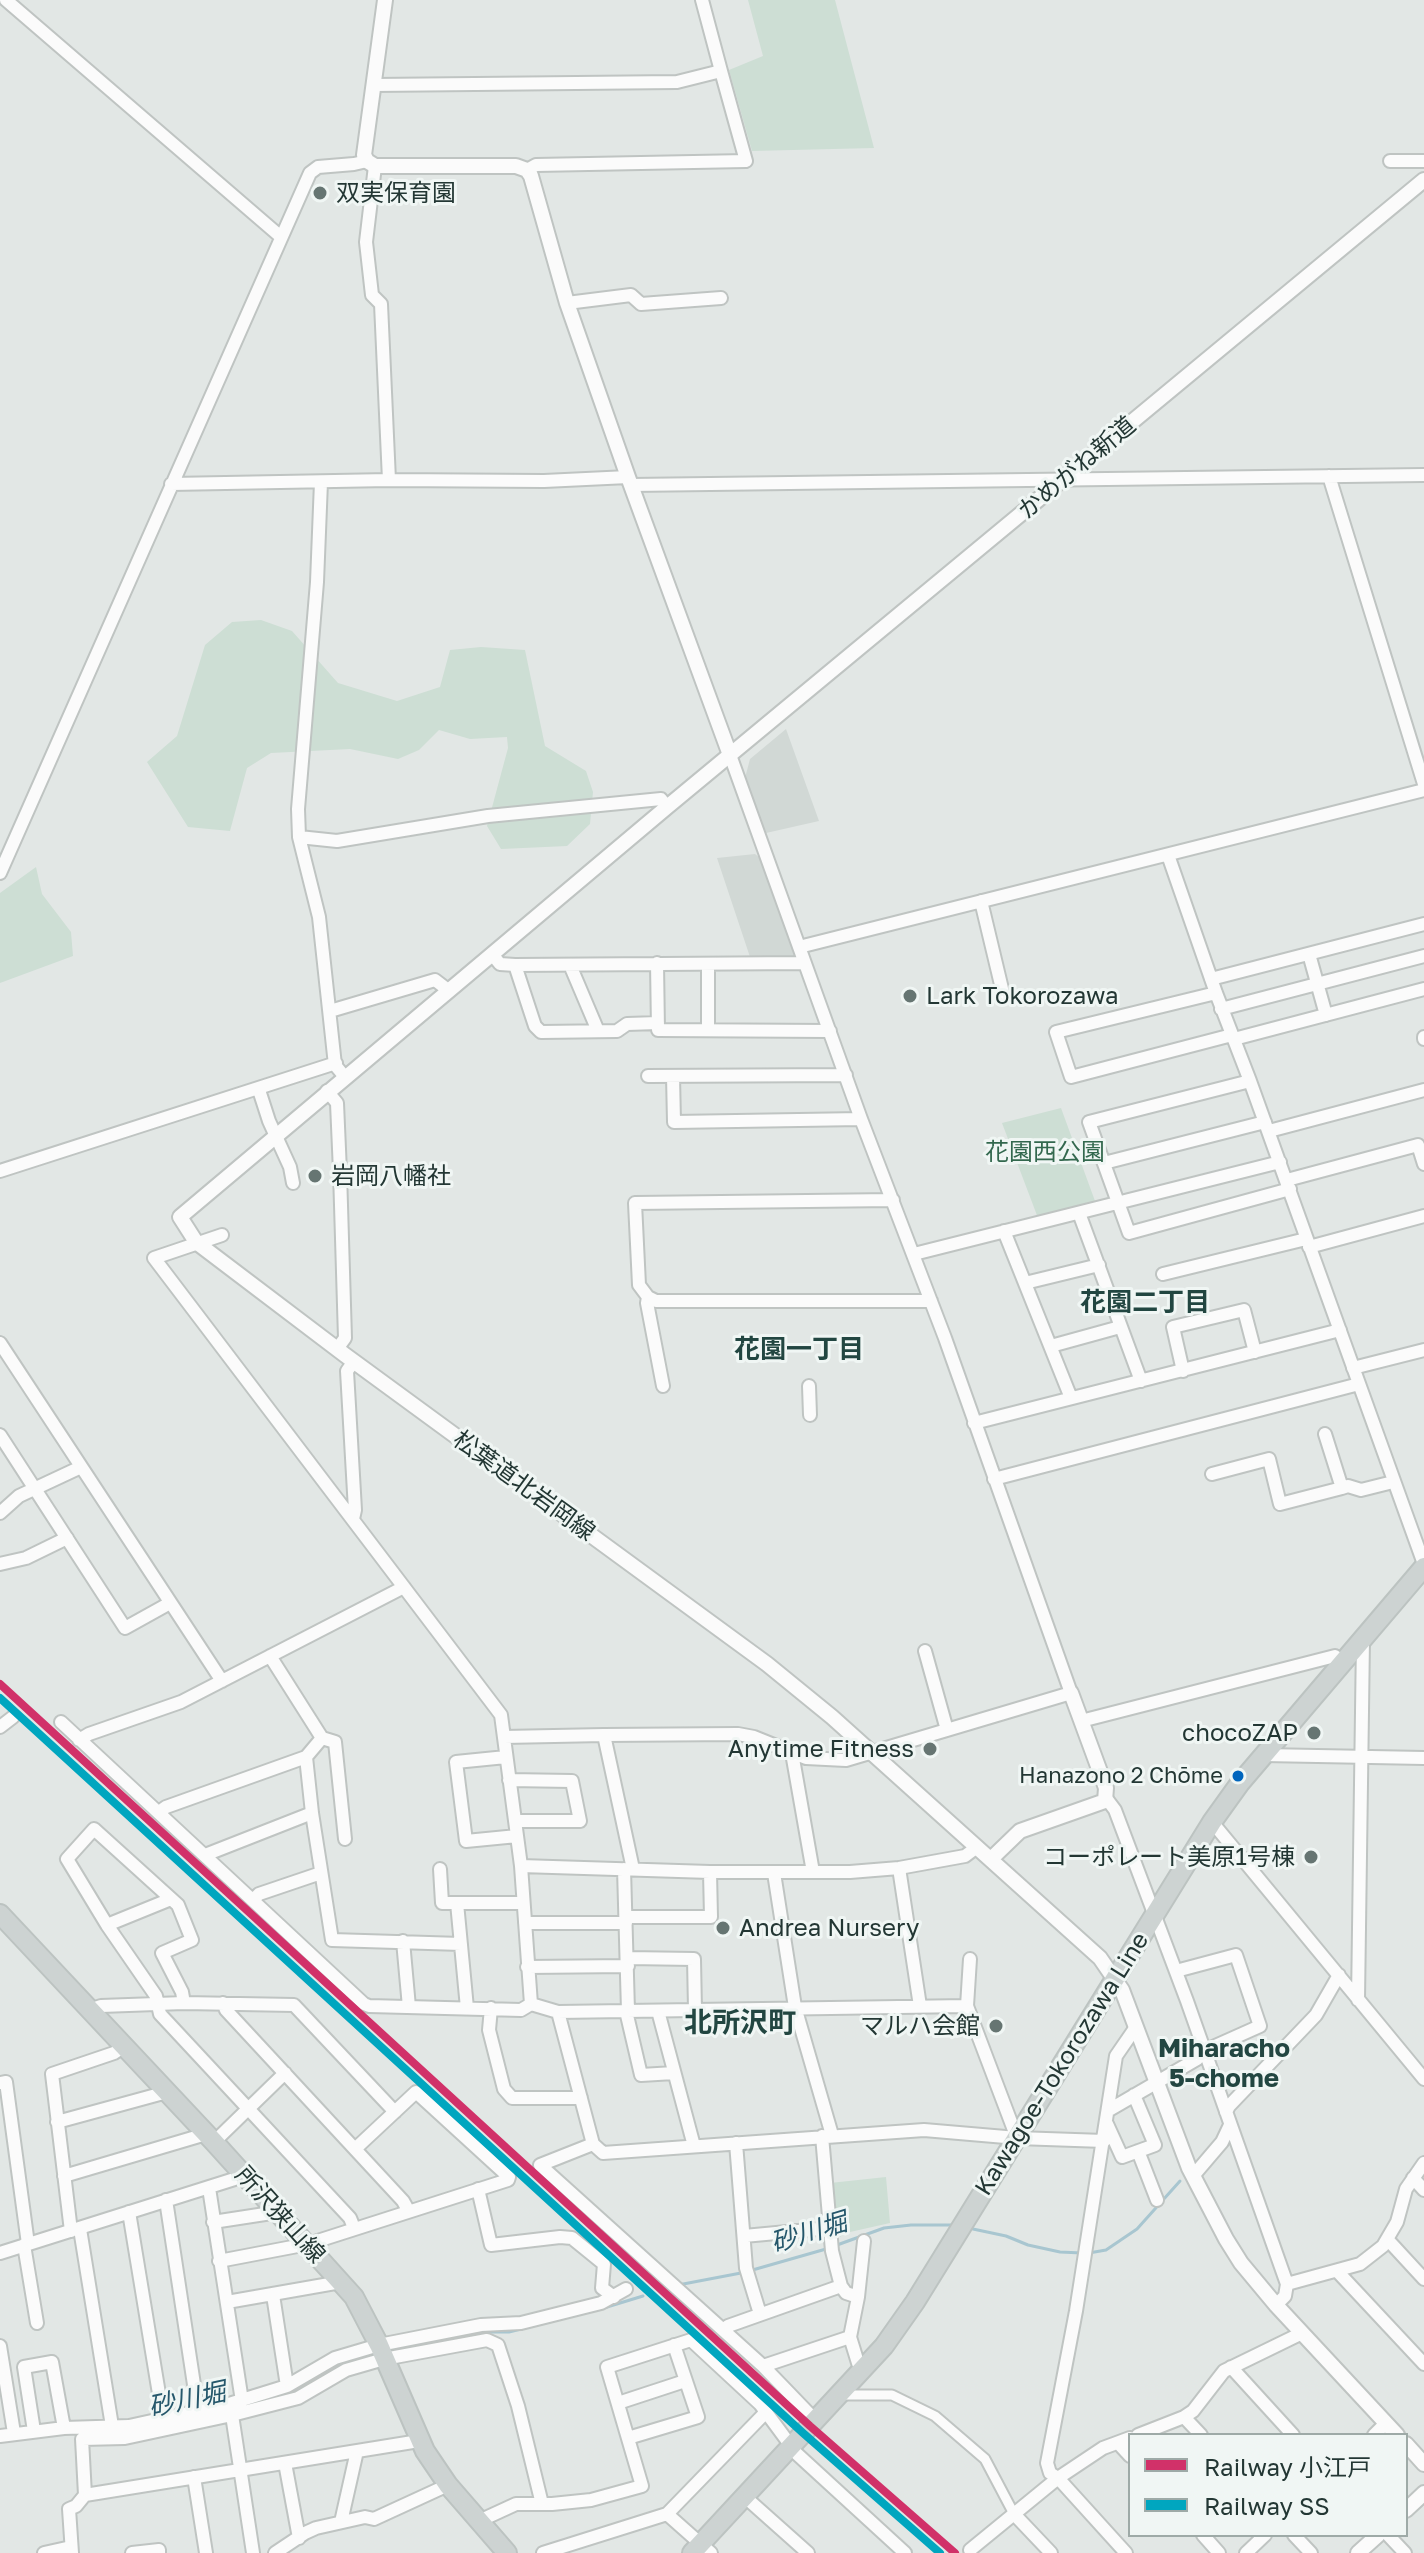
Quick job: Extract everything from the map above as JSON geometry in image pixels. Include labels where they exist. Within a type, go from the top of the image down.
[{"type":"main road","name":"Kawagoe-Tokorozawa Line","points":[[701,2550],[744,2496],[863,2370],[915,2302],[1212,1822],[1264,1755],[1424,1565]]},
{"type":"main road","name":"所沢狭山線","points":[[4,1924],[167,2092],[341,2282],[362,2310],[419,2441],[448,2485],[507,2553]]},
{"type":"street","points":[[6,0],[281,237]]},
{"type":"street","points":[[385,0],[364,155],[371,163],[366,242],[372,295],[381,304],[389,480]]},
{"type":"street","points":[[527,170],[536,165],[746,161],[702,0]]},
{"type":"street","points":[[374,85],[677,82],[721,71]]},
{"type":"street","points":[[1390,161],[1424,161]]},
{"type":"street","points":[[0,873],[313,169],[371,163],[516,166],[527,170],[567,303],[629,481],[861,1119],[914,1254],[1106,1788],[1106,1798],[1115,1810],[1176,1971],[1287,2284],[1285,2296],[1276,2305]]},
{"type":"street","name":"かめがね新道","points":[[180,1217],[667,807],[1424,180]]},
{"type":"street","points":[[567,303],[631,295],[641,304],[721,298]]},
{"type":"street","points":[[171,484],[389,480],[1424,475]]},
{"type":"street","points":[[1329,476],[1424,784]]},
{"type":"street","points":[[321,482],[317,582],[298,809],[299,837],[319,917],[336,1063],[345,1077]]},
{"type":"street","points":[[799,947],[1424,790]]},
{"type":"street","points":[[299,837],[337,841],[488,816],[661,799],[667,807]]},
{"type":"street","points":[[1168,855],[1424,1565]]},
{"type":"street","points":[[981,901],[1003,993]]},
{"type":"street","points":[[1211,979],[1424,926]]},
{"type":"street","points":[[492,954],[500,964],[515,965],[804,963]]},
{"type":"street","points":[[1309,954],[1326,1015]]},
{"type":"street","points":[[1221,1009],[1424,956]]},
{"type":"street","points":[[657,963],[658,1030],[830,1031]]},
{"type":"street","points":[[708,964],[708,1029]]},
{"type":"street","points":[[515,965],[541,1032],[617,1031],[627,1024],[658,1023]]},
{"type":"street","points":[[570,965],[598,1031]]},
{"type":"street","points":[[330,1011],[435,980],[448,990]]},
{"type":"street","points":[[1216,993],[1056,1032],[1071,1077],[1424,989]]},
{"type":"street","points":[[0,1171],[336,1063]]},
{"type":"street","points":[[648,1076],[846,1075]]},
{"type":"street","points":[[673,1076],[674,1122],[861,1119]]},
{"type":"street","points":[[1250,1081],[1089,1122],[1129,1233],[1418,1145],[1424,1164]]},
{"type":"street","points":[[259,1090],[290,1167],[293,1183]]},
{"type":"street","points":[[1104,1163],[1424,1090]]},
{"type":"street","points":[[327,1091],[337,1103],[341,1202],[345,1338],[337,1349]]},
{"type":"street","points":[[914,1254],[1280,1162]]},
{"type":"street","points":[[893,1200],[635,1203],[639,1285],[648,1297],[656,1301],[931,1301]]},
{"type":"street","points":[[1079,1213],[1141,1381]]},
{"type":"street","points":[[1163,1274],[1424,1216]]},
{"type":"street","name":"松葉道北岩岡線","points":[[180,1217],[196,1242],[767,1664],[872,1753],[1100,1958],[1115,1978],[1193,2176],[1226,2239],[1276,2305],[1395,2433]]},
{"type":"street","points":[[1004,1231],[1071,1398]]},
{"type":"street","points":[[222,1235],[154,1258],[501,1715],[521,1866],[531,2004]]},
{"type":"street","points":[[1025,1283],[1099,1265]]},
{"type":"street","points":[[648,1297],[663,1386]]},
{"type":"street","points":[[1183,1371],[1173,1327],[1244,1310],[1255,1352]]},
{"type":"street","points":[[1051,1346],[1120,1327]]},
{"type":"street","points":[[974,1423],[1340,1330]]},
{"type":"street","points":[[0,1343],[222,1681]]},
{"type":"street","points":[[1353,1368],[1424,1350]]},
{"type":"street","points":[[353,1519],[347,1371],[354,1361]]},
{"type":"street","points":[[994,1479],[1359,1384]]},
{"type":"street","points":[[809,1386],[810,1415]]},
{"type":"street","points":[[1325,1434],[1342,1488]]},
{"type":"street","points":[[0,1435],[125,1628],[170,1603]]},
{"type":"street","points":[[1212,1474],[1269,1459],[1280,1504],[1348,1486],[1361,1490],[1393,1482]]},
{"type":"street","points":[[2,1508],[19,1496],[81,1467]]},
{"type":"street","points":[[0,1564],[26,1558],[67,1538]]},
{"type":"street","points":[[79,1740],[181,1702],[404,1587]]},
{"type":"street","points":[[1358,2000],[1363,1639]]},
{"type":"street","points":[[925,1651],[947,1730]]},
{"type":"street","points":[[270,1656],[322,1738],[335,1742],[345,1839]]},
{"type":"street","points":[[1081,1721],[1335,1656],[1343,1663]]},
{"type":"street","points":[[504,1737],[738,1734],[815,1760],[836,1761],[1071,1693]]},
{"type":"street","points":[[0,1727],[13,1717]]},
{"type":"street","points":[[61,1722],[369,2006],[521,2010],[531,2004],[558,2012],[967,2006]]},
{"type":"street","points":[[604,1735],[628,1869],[627,2011],[641,2075],[674,2073]]},
{"type":"street","points":[[159,1812],[306,1757],[322,1738]]},
{"type":"street","points":[[792,1753],[813,1872]]},
{"type":"street","points":[[1264,1755],[1424,1758]]},
{"type":"street","points":[[306,1757],[332,1940],[461,1944]]},
{"type":"street","points":[[506,1757],[456,1762],[466,1841],[517,1836]]},
{"type":"street","points":[[509,1780],[572,1781],[580,1821],[515,1821]]},
{"type":"street","points":[[991,1859],[1020,1831],[1099,1805],[1106,1798]]},
{"type":"street","points":[[205,1855],[312,1813]]},
{"type":"street","points":[[1212,1822],[1424,2079]]},
{"type":"street","points":[[184,2003],[182,1992],[162,1953],[192,1940],[178,1905],[94,1829],[67,1859],[107,1925],[156,1996],[160,2014],[350,2218],[354,2228]]},
{"type":"street","points":[[521,1866],[710,1872],[850,1872],[899,1868],[965,1856],[977,1847]]},
{"type":"street","points":[[899,1868],[920,2006]]},
{"type":"street","points":[[440,1869],[442,1903],[523,1903]]},
{"type":"street","points":[[525,1923],[711,1917],[710,1872]]},
{"type":"street","points":[[253,1900],[259,1894],[321,1873]]},
{"type":"street","points":[[774,1873],[795,2007],[827,2136],[832,2247],[841,2286],[846,2293],[858,2297]]},
{"type":"street","points":[[107,1925],[171,1899]]},
{"type":"street","points":[[457,1903],[467,2008]]},
{"type":"street","points":[[403,1941],[409,2007]]},
{"type":"street","points":[[1109,2110],[1201,2056],[1204,2051],[1260,2026],[1236,1955],[1176,1971]]},
{"type":"street","points":[[527,1967],[694,1959],[695,2010]]},
{"type":"street","points":[[970,1959],[967,2006],[1017,2138]]},
{"type":"street","points":[[1193,2176],[1222,2142],[1229,2119],[1229,2106],[1316,2015],[1339,1975]]},
{"type":"street","points":[[89,2010],[101,2006],[184,2003],[294,2005],[395,2112]]},
{"type":"street","points":[[223,2003],[226,2010],[408,2210]]},
{"type":"street","points":[[491,2008],[489,2030],[504,2089],[512,2098],[581,2098]]},
{"type":"street","points":[[658,2011],[694,2146]]},
{"type":"street","points":[[558,2012],[593,2144],[603,2153],[924,2130],[1104,2141]]},
{"type":"street","points":[[1126,2553],[1050,2473],[1047,2463],[1076,2311],[1116,2056],[1136,2027]]},
{"type":"street","points":[[112,2426],[64,2176],[53,2073],[114,2053],[123,2047]]},
{"type":"street","points":[[1410,2061],[1424,2061]]},
{"type":"street","points":[[64,2176],[210,2138],[248,2109],[285,2073]]},
{"type":"street","points":[[0,2083],[6,2082],[37,2323]]},
{"type":"street","points":[[57,2122],[167,2092]]},
{"type":"street","points":[[219,2261],[308,2244],[508,2180],[507,2173],[416,2092],[355,2149]]},
{"type":"street","points":[[1107,2123],[1122,2157],[1155,2145],[1134,2095]]},
{"type":"street","points":[[736,2143],[747,2272],[760,2314]]},
{"type":"street","points":[[593,2144],[540,2165],[763,2366],[816,2421]]},
{"type":"street","points":[[1138,2151],[1157,2200]]},
{"type":"street","points":[[1287,2284],[1360,2264],[1388,2240],[1397,2222],[1406,2189],[1424,2163]]},
{"type":"street","points":[[0,2253],[244,2176]]},
{"type":"street","points":[[1413,2178],[1424,2190]]},
{"type":"street","points":[[209,2188],[242,2401]]},
{"type":"street","points":[[478,2189],[491,2245],[572,2238],[604,2264],[602,2288],[614,2297]]},
{"type":"street","points":[[166,2200],[198,2411]]},
{"type":"street","points":[[129,2212],[163,2418]]},
{"type":"street","points":[[213,2222],[278,2212]]},
{"type":"street","points":[[744,2236],[830,2228]]},
{"type":"street","points":[[1388,2240],[1424,2279]]},
{"type":"street","points":[[863,2370],[850,2337],[864,2241]]},
{"type":"street","points":[[1337,2271],[1424,2364]]},
{"type":"street","points":[[227,2302],[341,2282]]},
{"type":"street","points":[[723,2330],[841,2286]]},
{"type":"street","points":[[0,2436],[64,2428],[125,2438],[232,2415],[298,2398],[382,2352],[481,2325],[521,2323],[601,2303],[626,2289]]},
{"type":"street","points":[[273,2295],[287,2386]]},
{"type":"street","points":[[1143,2433],[1193,2411],[1224,2371],[1302,2333]]},
{"type":"street","points":[[763,2366],[850,2337]]},
{"type":"street","points":[[85,2495],[82,2439],[112,2426],[129,2426],[242,2401],[287,2386],[335,2358],[476,2340],[494,2341],[498,2345],[518,2406],[542,2504]]},
{"type":"street","points":[[479,2521],[516,2504],[591,2500],[642,2486],[607,2367],[691,2340],[760,2404],[790,2448],[905,2553]]},
{"type":"street","points":[[628,2438],[698,2417],[674,2345]]},
{"type":"street","points":[[0,2346],[14,2433]]},
{"type":"street","points":[[34,2431],[24,2367],[52,2362],[64,2428]]},
{"type":"street","points":[[1231,2367],[1291,2433]]},
{"type":"street","points":[[618,2403],[685,2381]]},
{"type":"street","points":[[840,2395],[892,2395],[935,2416],[985,2459],[1014,2514],[1051,2553]]},
{"type":"street","points":[[543,2553],[667,2514],[766,2412]]},
{"type":"street","points":[[232,2415],[253,2553]]},
{"type":"street","points":[[1184,2417],[1199,2433]]},
{"type":"street","points":[[1376,2433],[1386,2423]]},
{"type":"street","points":[[970,2550],[1058,2478],[1103,2448],[1124,2440]]},
{"type":"street","points":[[44,2553],[71,2550],[69,2509],[85,2495],[419,2441]]},
{"type":"street","points":[[1408,2446],[1424,2464]]},
{"type":"street","points":[[341,2522],[357,2451]]},
{"type":"street","points":[[285,2463],[299,2538]]},
{"type":"street","points":[[194,2477],[206,2553]]},
{"type":"street","points":[[275,2553],[316,2528],[365,2517],[374,2519],[448,2485]]},
{"type":"street","points":[[1408,2508],[1424,2493]]},
{"type":"street","points":[[744,2496],[808,2553]]},
{"type":"street","points":[[667,2514],[701,2550]]},
{"type":"street","points":[[1205,2537],[1219,2553]]},
{"type":"street","points":[[1246,2553],[1263,2537]]},
{"type":"street","points":[[1296,2537],[1311,2553]]},
{"type":"street","points":[[1358,2553],[1376,2537]]},
{"type":"street","points":[[1390,2537],[1405,2553]]},
{"type":"street","points":[[132,2553],[159,2550],[159,2553]]},
{"type":"shaded area","points":[[786,729],[819,821],[766,833],[745,778],[750,759]]},
{"type":"shaded area","points":[[755,854],[760,858],[796,957],[793,960],[751,960],[717,858]]},
{"type":"green space","points":[[748,0],[835,0],[874,148],[752,151],[729,70],[763,56]]},
{"type":"green space","points":[[261,620],[292,631],[338,683],[397,701],[440,687],[450,650],[481,647],[525,650],[545,746],[586,771],[593,792],[590,824],[567,846],[501,849],[487,826],[508,748],[507,737],[470,739],[439,730],[419,750],[398,759],[350,749],[271,753],[247,768],[230,831],[188,827],[147,762],[177,736],[205,645],[232,622]]},
{"type":"green space","points":[[36,867],[42,894],[71,932],[73,956],[0,983],[0,893]]},
{"type":"green space","name":"花園西公園","points":[[1061,1108],[1095,1201],[1038,1218],[1002,1123]]},
{"type":"green space","points":[[886,2177],[890,2223],[850,2232],[835,2239],[830,2183]]},
{"type":"waterway","name":"砂川堀","points":[[1262,2080],[1307,2033]]},
{"type":"waterway","name":"砂川堀","points":[[1089,2253],[1106,2250],[1137,2229],[1180,2181]]},
{"type":"waterway","name":"砂川堀","points":[[837,2245],[884,2228],[952,2225]]},
{"type":"waterway","name":"砂川堀","points":[[973,2229],[1006,2236],[1028,2245],[1082,2253]]},
{"type":"waterway","name":"砂川堀","points":[[749,2271],[826,2249]]},
{"type":"waterway","name":"砂川堀","points":[[678,2285],[741,2273]]},
{"type":"waterway","name":"砂川堀","points":[[607,2307],[643,2296]]},
{"type":"waterway","name":"砂川堀","points":[[396,2349],[479,2332],[509,2332],[565,2318]]},
{"type":"waterway","name":"砂川堀","points":[[279,2395],[339,2364],[370,2354]]},
{"type":"waterway","name":"砂川堀","points":[[252,2404],[271,2397]]},
{"type":"rail line","name":"小江戸","points":[[0,1684],[810,2426],[955,2553]]},
{"type":"rail line","name":"SS","points":[[0,1698],[803,2433],[940,2553]]},
{"type":"place","name":"双実保育園","points":[[320,193]]},
{"type":"place","name":"Lark Tokorozawa","points":[[910,996]]},
{"type":"place","name":"岩岡八幡社","points":[[315,1176]]},
{"type":"place","name":"chocoZAP","points":[[1314,1733]]},
{"type":"place","name":"Anytime Fitness","points":[[930,1749]]},
{"type":"place","name":"Hanazono 2 Chōme","points":[[1238,1776]]},
{"type":"place","name":"コーポレート美原1号棟","points":[[1311,1857]]},
{"type":"place","name":"Andrea Nursery","points":[[723,1928]]},
{"type":"place","name":"マルハ会館","points":[[996,2026]]},
{"type":"district","name":"花園二丁目","points":[[1145,1303]]},
{"type":"district","name":"花園一丁目","points":[[799,1350]]},
{"type":"district","name":"北所沢町","points":[[740,2023]]},
{"type":"district","name":"Miharacho 5-chome","points":[[1224,2064]]}]
